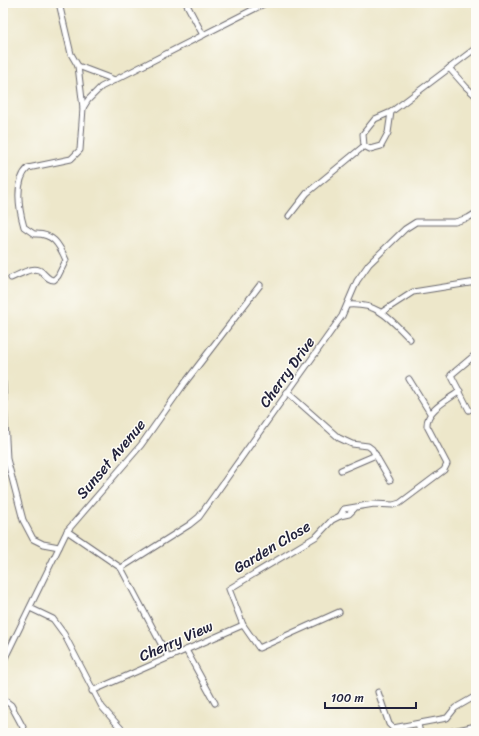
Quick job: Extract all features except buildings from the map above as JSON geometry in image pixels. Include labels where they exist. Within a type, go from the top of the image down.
[{"type":"street","points":[[11,278],[33,269],[38,269],[48,279],[54,280],[63,268],[66,260],[59,243],[42,233],[34,234],[24,227],[19,200],[23,176],[28,168],[66,161],[77,155],[80,150],[83,108],[78,66],[72,54],[59,3]]},
{"type":"street","points":[[186,3],[203,35]]},
{"type":"street","points":[[83,108],[94,93],[115,80],[266,3]]},
{"type":"street","points":[[391,112],[388,133],[382,146],[370,149],[364,146],[362,139],[366,129],[375,119],[391,112],[476,48]]},
{"type":"street","points":[[78,66],[115,80]]},
{"type":"street","points":[[449,68],[476,96]]},
{"type":"street","points":[[289,216],[307,193],[364,146]]},
{"type":"street","name":"Cherry Drive","points":[[121,568],[182,530],[199,517],[342,316],[348,305],[356,281],[369,264],[405,229],[416,222],[455,222],[468,218],[476,213]]},
{"type":"street","points":[[382,312],[412,292],[428,288],[476,282]]},
{"type":"street","name":"Sunset Avenue","points":[[3,662],[67,531],[141,445],[184,384],[260,285]]},
{"type":"street","points":[[348,305],[364,305],[382,312],[410,339]]},
{"type":"street","points":[[469,410],[452,374],[476,354]]},
{"type":"street","points":[[409,379],[430,413],[460,391]]},
{"type":"street","points":[[3,384],[7,459],[23,520],[32,539],[43,544],[59,547]]},
{"type":"street","points":[[287,392],[339,438],[352,444],[368,446],[376,455],[390,480]]},
{"type":"street","name":"Garden Close","points":[[243,625],[228,591],[230,586],[311,540],[332,520],[349,514],[354,509],[374,504],[393,505],[400,503],[446,467],[446,462],[427,426],[430,413]]},
{"type":"street","points":[[341,470],[376,455]]},
{"type":"street","points":[[67,531],[121,568],[168,658]]},
{"type":"street","points":[[30,608],[53,619],[64,634],[92,691],[102,707],[125,733]]},
{"type":"street","points":[[243,625],[259,648],[339,612]]},
{"type":"street","name":"Cherry View","points":[[92,691],[243,625]]},
{"type":"street","points":[[186,650],[215,703]]},
{"type":"street","points":[[378,692],[390,726],[398,728],[447,718],[456,708],[476,696]]},
{"type":"street","points":[[3,699],[11,704],[26,733]]},
{"type":"street","points":[[418,724],[420,733]]},
{"type":"street","points":[[444,733],[476,726]]}]
